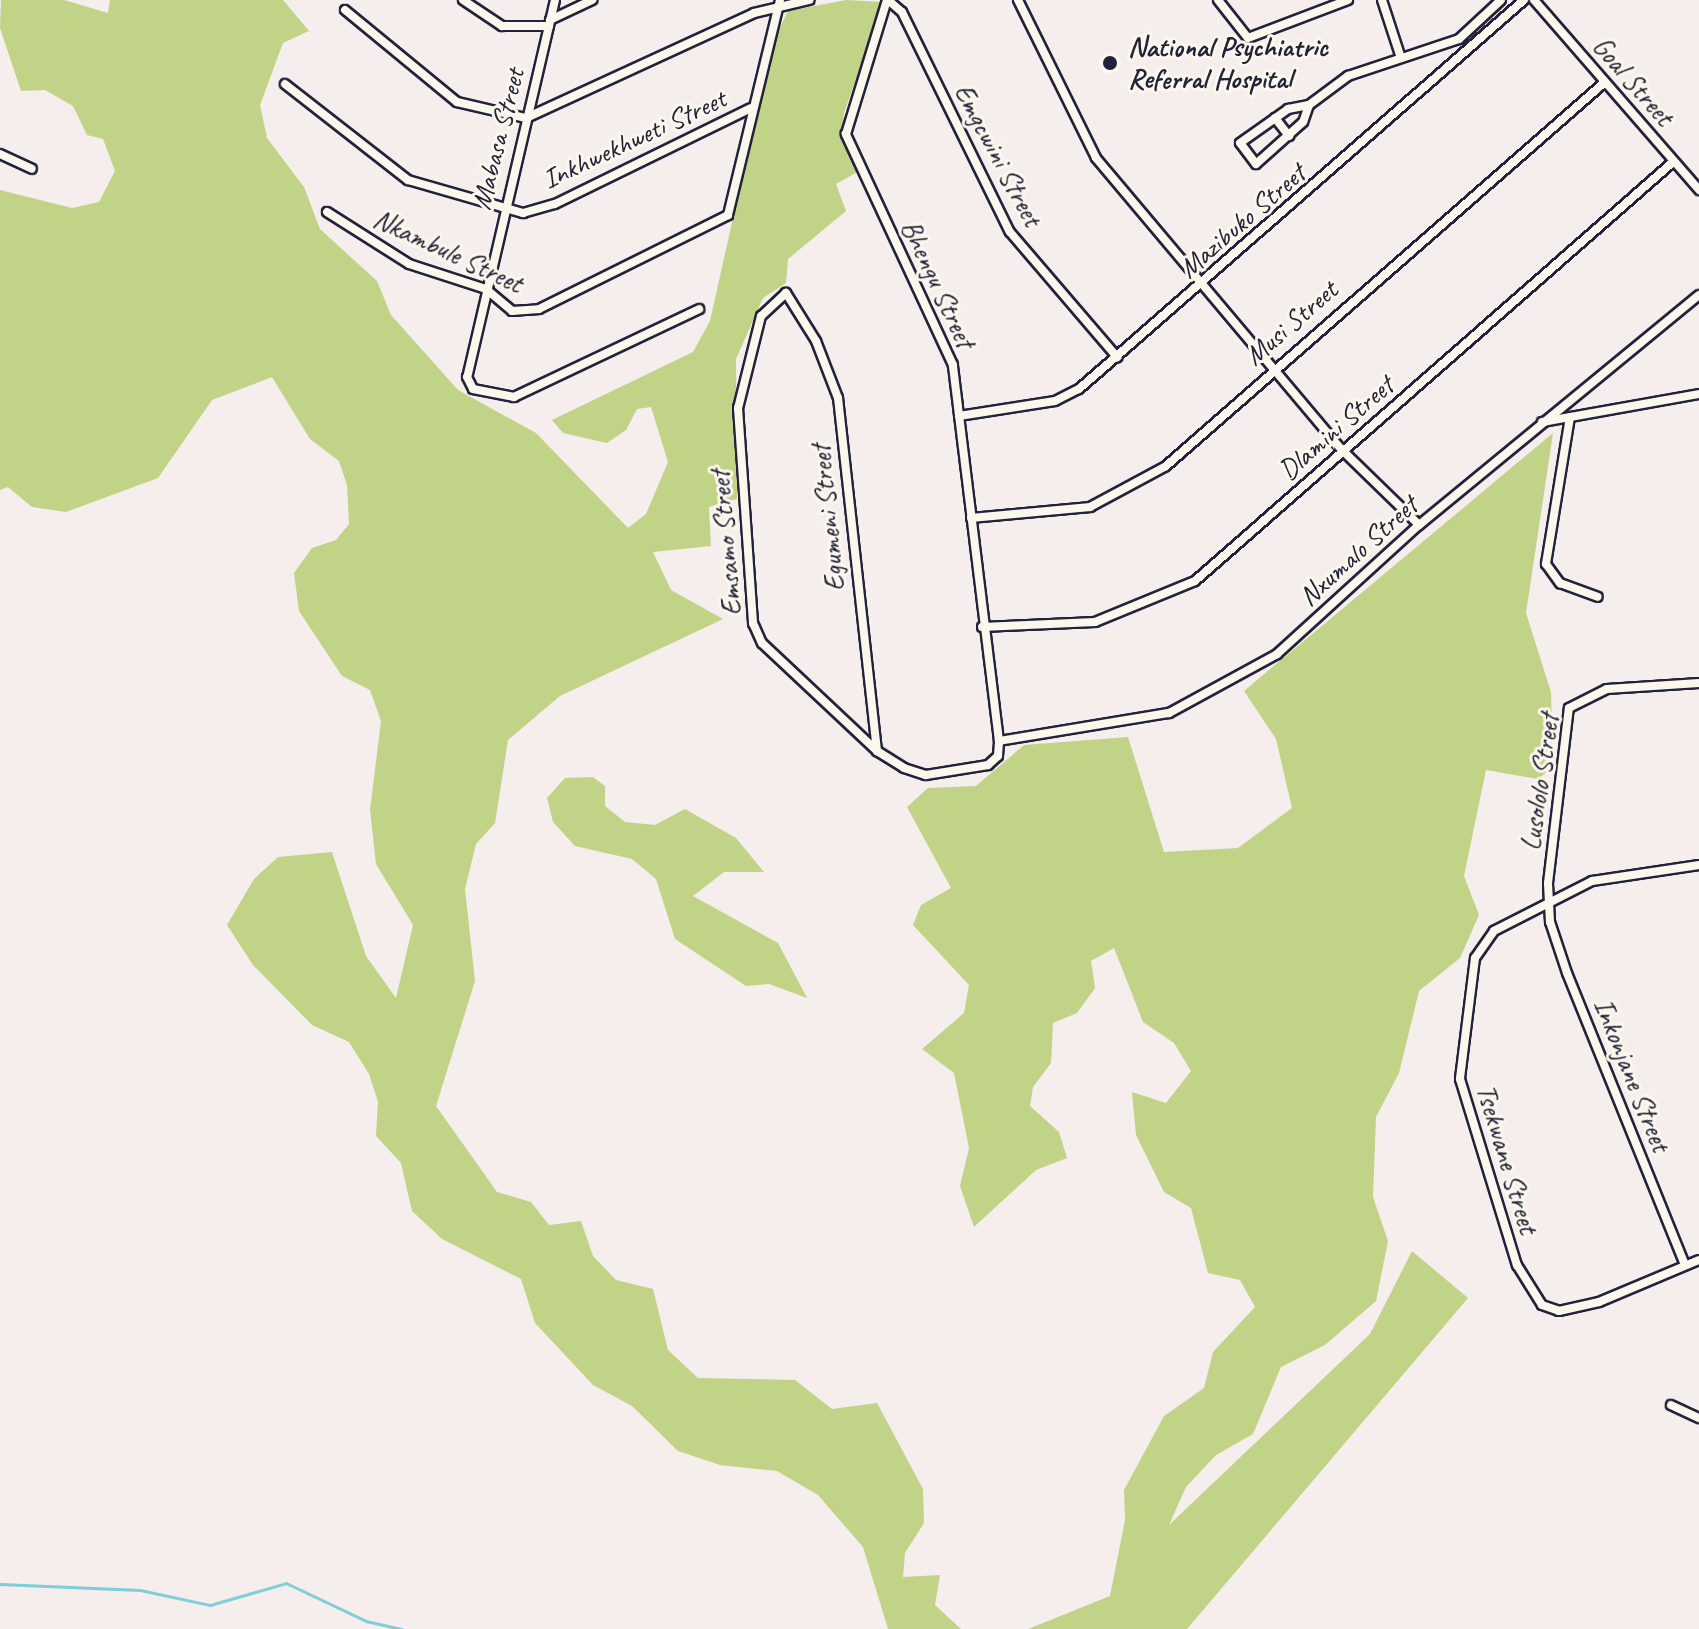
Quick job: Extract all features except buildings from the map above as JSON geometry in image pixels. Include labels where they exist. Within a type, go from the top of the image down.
[{"type":"street","points":[[463,0],[502,26],[550,23],[592,0]]},
{"type":"street","name":"Mabasa Street","points":[[555,0],[467,377],[473,389],[495,396],[514,397],[558,379],[699,309]]},
{"type":"street","points":[[345,10],[457,102],[526,118],[780,2],[809,0]]},
{"type":"street","name":"Emgcwini Street","points":[[887,0],[902,12],[1010,232],[1117,357]]},
{"type":"street","name":"Bhengu Street","points":[[887,0],[846,134],[953,365],[982,627],[999,741]]},
{"type":"street","points":[[1018,0],[1096,158],[1274,365],[1343,451],[1419,525]]},
{"type":"street","points":[[1218,0],[1248,38],[1348,0]]},
{"type":"street","points":[[1382,0],[1400,55]]},
{"type":"street","points":[[1309,105],[1289,136],[1256,164],[1240,143],[1275,118],[1309,105],[1348,76],[1400,55],[1459,39],[1501,0]]},
{"type":"street","name":"Mazibuko Street","points":[[959,416],[1055,401],[1117,357],[1203,286],[1524,0]]},
{"type":"street","name":"Goal Street","points":[[1534,0],[1699,190]]},
{"type":"street","points":[[751,108],[780,2]]},
{"type":"street","name":"Musi Street","points":[[971,518],[1090,507],[1129,489],[1166,466],[1274,365],[1605,82]]},
{"type":"street","name":"Inkhwekhweti Street","points":[[285,84],[408,180],[504,209],[555,204],[751,108]]},
{"type":"street","name":"Nkambule Street","points":[[327,212],[409,264],[486,289],[512,311],[539,309],[728,215],[751,108]]},
{"type":"street","points":[[1275,118],[1289,136]]},
{"type":"street","points":[[0,154],[32,169]]},
{"type":"street","name":"Dlamini Street","points":[[982,627],[1095,622],[1146,607],[1195,581],[1673,162]]},
{"type":"street","name":"Emsamo Street","points":[[786,293],[761,316],[738,408],[753,623],[762,643],[877,751],[926,775],[959,773],[988,765],[998,756],[999,741]]},
{"type":"street","name":"Egumeni Street","points":[[786,293],[816,341],[838,398],[877,751]]},
{"type":"street","name":"Nxumalo Street","points":[[999,741],[1113,727],[1217,691],[1277,654],[1419,525],[1699,295]]},
{"type":"street","points":[[1540,423],[1699,394]]},
{"type":"street","points":[[1570,417],[1546,564],[1560,583],[1598,597]]},
{"type":"street","name":"Lusololo Street","points":[[1549,899],[1569,708],[1607,689],[1699,683]]},
{"type":"street","name":"Tsekwane Street","points":[[1699,865],[1621,872],[1549,899],[1494,931],[1475,958],[1460,1079],[1517,1265],[1542,1305],[1559,1311],[1699,1260]]},
{"type":"street","name":"Inkonjane Street","points":[[1549,899],[1567,973],[1685,1265]]},
{"type":"street","points":[[1671,1405],[1699,1418]]},
{"type":"green space","points":[[1,0],[64,0],[108,13],[110,0],[283,0],[309,31],[283,43],[260,105],[267,138],[304,187],[320,229],[377,281],[391,315],[458,390],[536,433],[628,528],[646,514],[668,462],[651,407],[637,409],[626,430],[607,443],[563,433],[552,420],[693,352],[710,321],[772,44],[788,11],[846,0],[883,2],[844,113],[842,134],[859,171],[836,184],[846,211],[788,259],[786,283],[763,298],[736,359],[737,499],[709,507],[711,546],[653,552],[671,590],[723,619],[560,696],[508,740],[495,823],[476,844],[465,889],[475,981],[436,1106],[497,1192],[531,1202],[549,1225],[581,1221],[593,1256],[616,1280],[653,1289],[668,1350],[698,1378],[795,1380],[832,1409],[877,1403],[923,1489],[924,1523],[905,1553],[903,1577],[940,1575],[935,1605],[961,1629],[888,1629],[863,1547],[818,1495],[777,1471],[720,1465],[678,1451],[632,1406],[593,1385],[535,1323],[521,1279],[442,1239],[412,1211],[401,1163],[376,1136],[378,1102],[369,1074],[349,1042],[312,1025],[253,965],[227,925],[254,879],[278,857],[332,852],[366,956],[396,998],[413,925],[376,864],[370,810],[381,721],[370,690],[342,676],[299,611],[294,573],[312,548],[336,540],[349,524],[347,485],[339,461],[310,439],[272,377],[212,400],[158,478],[66,512],[32,507],[8,487],[0,490],[0,190],[72,208],[99,202],[115,171],[103,139],[87,135],[73,106],[45,90],[21,91],[0,28]]},
{"type":"green space","points":[[1553,433],[1526,613],[1551,692],[1553,767],[1538,779],[1486,770],[1464,876],[1479,915],[1460,958],[1419,991],[1399,1073],[1376,1117],[1373,1197],[1388,1241],[1376,1301],[1325,1345],[1281,1367],[1253,1434],[1216,1455],[1186,1487],[1169,1525],[1370,1334],[1412,1251],[1468,1298],[1187,1629],[1028,1629],[1110,1596],[1125,1520],[1124,1490],[1164,1416],[1204,1388],[1213,1352],[1255,1307],[1240,1280],[1208,1273],[1191,1208],[1164,1192],[1136,1135],[1132,1092],[1166,1103],[1191,1071],[1174,1043],[1143,1022],[1114,948],[1091,961],[1095,988],[1077,1013],[1053,1023],[1051,1063],[1033,1087],[1030,1106],[1059,1132],[1067,1158],[1036,1170],[974,1227],[960,1186],[969,1148],[954,1073],[922,1049],[964,1013],[969,985],[913,925],[921,905],[951,888],[907,807],[928,788],[976,786],[1024,745],[1128,737],[1164,852],[1238,848],[1292,808],[1276,739],[1244,691]]},
{"type":"green space","points":[[593,777],[605,786],[605,806],[625,822],[655,825],[685,809],[736,838],[764,872],[724,872],[693,896],[778,943],[807,998],[769,984],[746,986],[675,939],[656,879],[632,859],[575,846],[553,822],[547,798],[565,778]]},
{"type":"waterway","points":[[0,1584],[140,1590],[210,1605],[286,1583],[366,1621],[402,1629]]},
{"type":"place","name":"National Psychiatric Referral Hospital","points":[[1110,63]]}]
